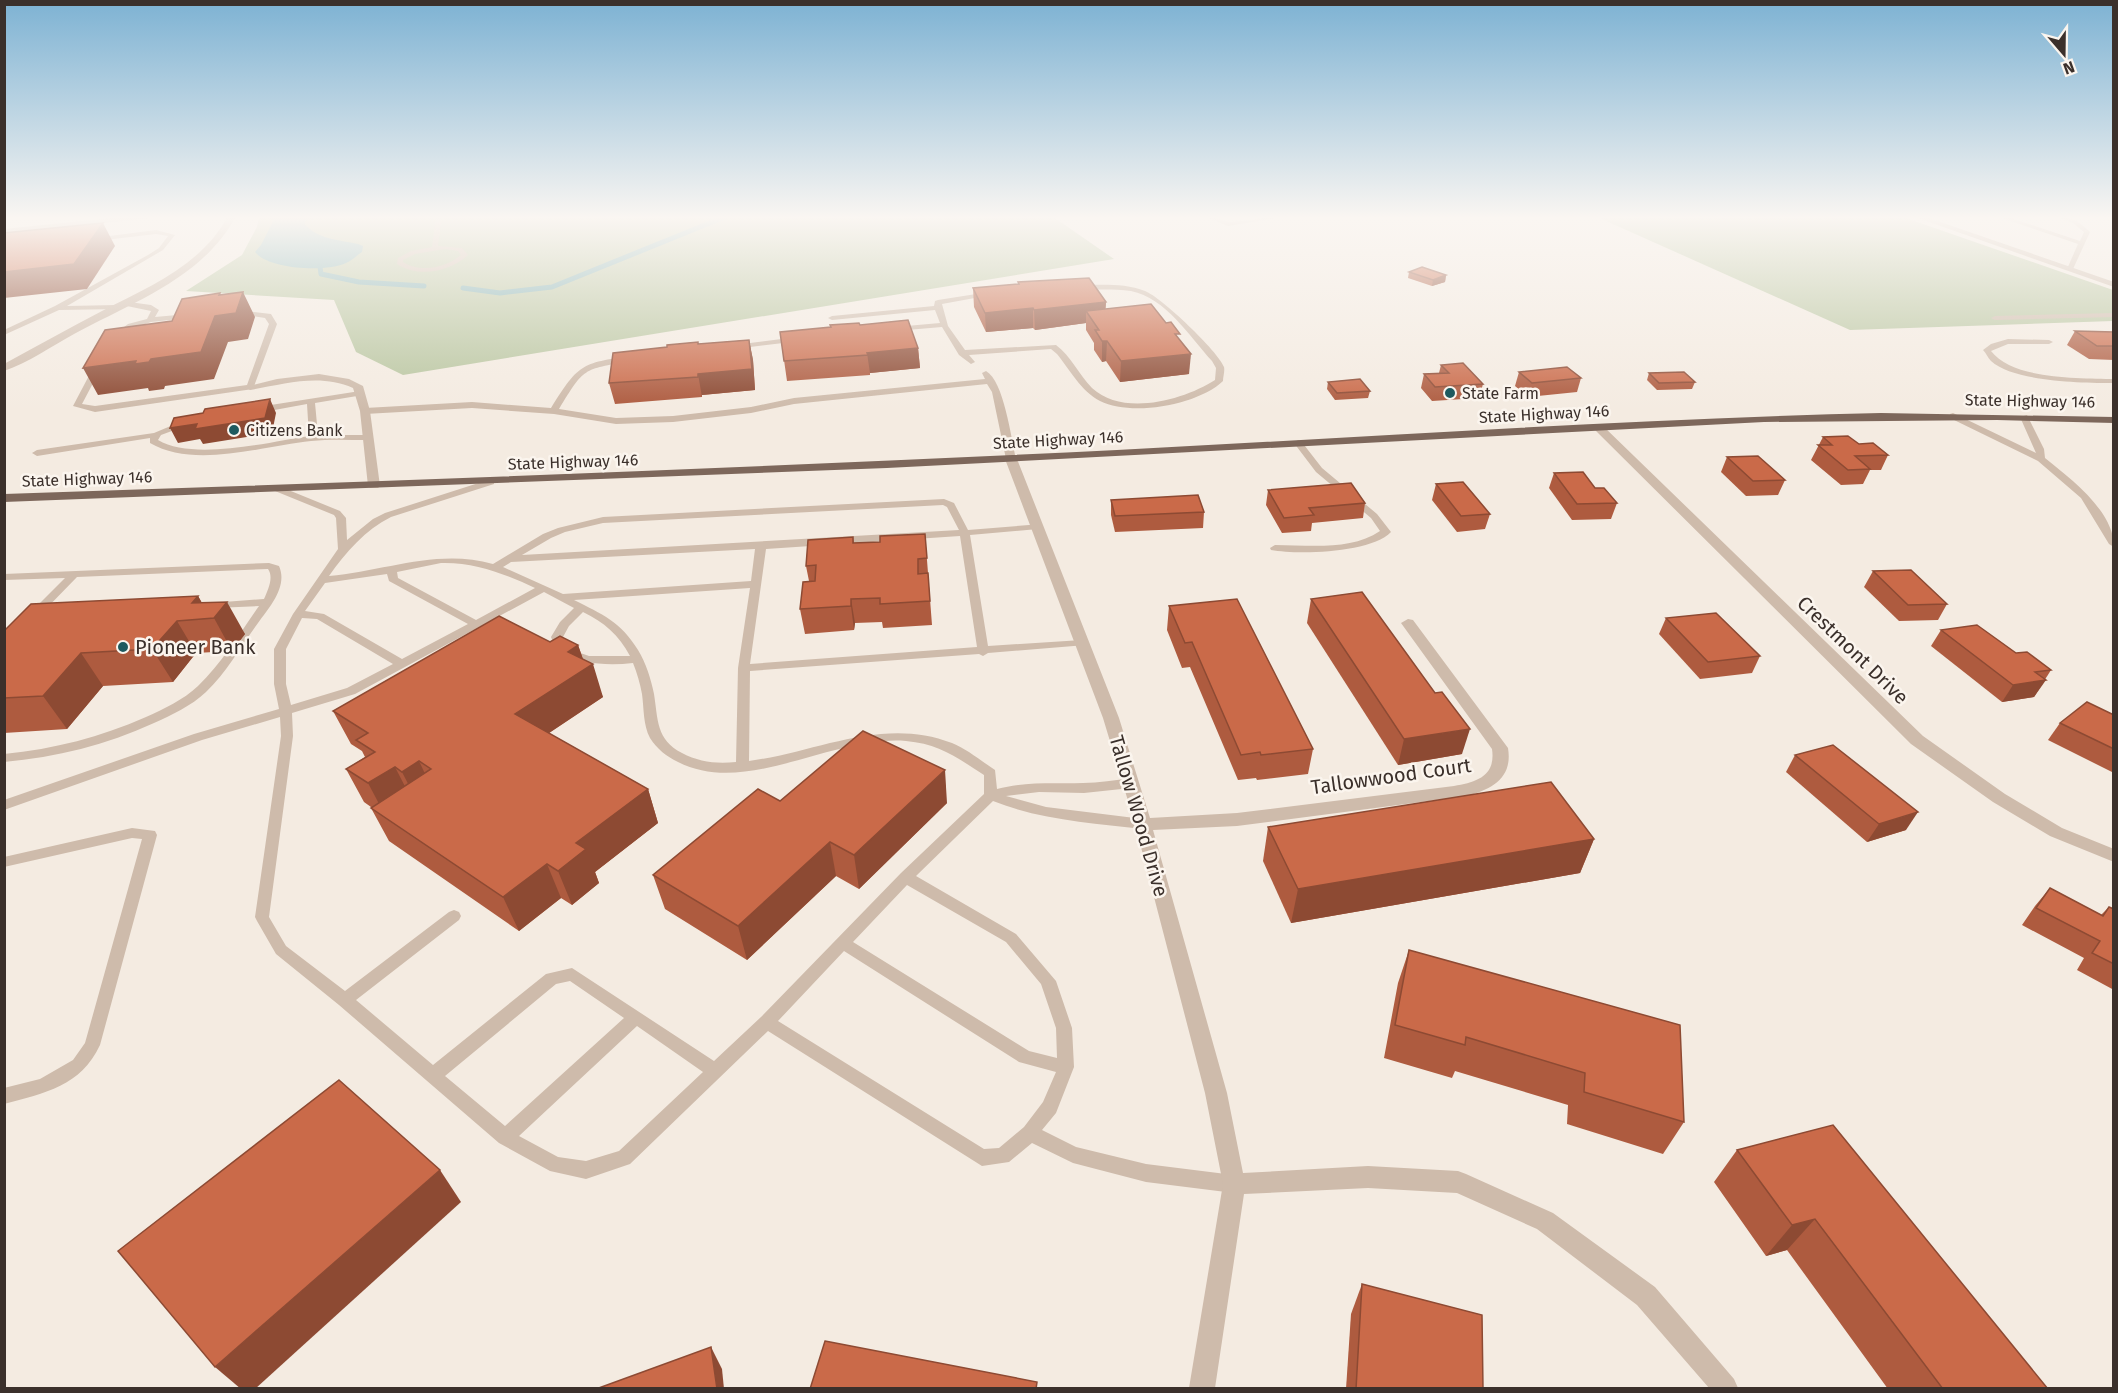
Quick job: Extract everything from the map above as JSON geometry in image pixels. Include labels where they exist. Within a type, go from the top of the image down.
[{"type":"main road","name":"State Highway 146","points":[[4,498],[491,482],[1011,459],[1752,420],[1953,416],[2114,420]]},
{"type":"street","points":[[4,368],[166,281]]},
{"type":"street","points":[[250,387],[310,379],[345,378],[358,386],[365,411],[374,486]]},
{"type":"street","name":"Crestmont Drive","points":[[1598,427],[1917,740],[1999,798],[2056,832],[2114,856]]},
{"type":"street","name":"Tallow Wood Drive","points":[[1011,459],[1111,718],[1143,824],[1216,1093],[1234,1184],[1202,1389]]},
{"type":"street","name":"Tallowwood Court","points":[[1143,824],[1201,823],[1442,792],[1486,783],[1499,769],[1503,758],[1500,748],[1408,623]]},
{"type":"street","points":[[1234,1184],[1368,1177],[1458,1182],[1545,1221],[1646,1296],[1725,1389]]},
{"type":"lane","points":[[4,333],[58,308],[106,281]]},
{"type":"lane","points":[[962,353],[1053,347],[1060,352],[1092,393],[1120,403],[1149,404],[1178,400],[1207,390],[1219,381],[1220,368],[1215,360],[1169,311],[1150,296],[1118,288],[1071,287]]},
{"type":"lane","points":[[1003,292],[945,300],[938,303],[938,308],[945,325],[962,353],[988,377],[996,392],[1011,459]]},
{"type":"lane","points":[[58,308],[121,305],[151,307],[155,310],[150,320]]},
{"type":"lane","points":[[832,318],[938,308]]},
{"type":"lane","points":[[104,356],[86,385],[77,406],[95,409],[250,387],[273,324],[268,316],[253,313],[225,313]]},
{"type":"lane","points":[[110,346],[122,331],[150,320],[196,315]]},
{"type":"lane","points":[[1995,318],[2114,315]]},
{"type":"lane","points":[[889,330],[945,325]]},
{"type":"lane","points":[[728,348],[804,338]]},
{"type":"lane","points":[[2049,342],[2003,342],[1987,350],[1989,356],[1998,362],[2030,373],[2052,377],[2114,381]]},
{"type":"lane","points":[[554,411],[584,367],[598,362],[638,358]]},
{"type":"lane","points":[[365,411],[472,405],[554,411],[615,421],[673,419],[988,377]]},
{"type":"lane","points":[[253,411],[360,393]]},
{"type":"lane","points":[[311,403],[314,438]]},
{"type":"lane","points":[[1953,416],[2041,459],[2085,496],[2114,544]]},
{"type":"lane","points":[[2024,417],[2040,449],[2041,459]]},
{"type":"lane","points":[[37,453],[155,435],[192,421]]},
{"type":"lane","points":[[155,435],[153,441],[165,448],[201,452],[314,438],[367,437]]},
{"type":"lane","points":[[1275,548],[1354,545],[1380,538],[1386,532],[1374,516],[1319,470],[1298,443]]},
{"type":"lane","points":[[491,482],[388,515],[376,521],[343,549],[298,614],[280,648],[280,684],[286,711],[287,736],[262,917],[280,950],[345,1000],[505,1137],[556,1165],[586,1170],[624,1158],[767,1022],[906,877],[991,795],[1022,788],[1084,788],[1131,783]]},
{"type":"lane","points":[[278,489],[337,513],[341,518],[343,549]]},
{"type":"lane","points":[[495,567],[547,536],[562,530],[620,519],[937,501],[951,505],[965,533],[983,652]]},
{"type":"lane","points":[[508,560],[965,533],[1038,526]]},
{"type":"lane","points":[[742,767],[744,668],[762,546]]},
{"type":"lane","points":[[323,580],[392,570],[427,561],[476,561],[495,567],[544,588],[610,623],[634,649],[645,679],[654,737],[666,749],[691,762],[718,767],[742,767],[872,738],[910,737],[948,746],[990,773],[991,795]]},
{"type":"lane","points":[[4,577],[269,566],[275,568],[278,578],[267,602],[200,692],[168,712],[120,735],[61,752],[4,758]]},
{"type":"lane","points":[[392,570],[393,579],[477,625]]},
{"type":"lane","points":[[57,613],[30,618],[74,574]]},
{"type":"lane","points":[[4,589],[18,577]]},
{"type":"lane","points":[[562,597],[756,584]]},
{"type":"lane","points":[[4,805],[198,737],[351,691],[544,588]]},
{"type":"lane","points":[[197,606],[267,602]]},
{"type":"lane","points":[[581,608],[564,624],[557,637],[561,650],[573,657],[596,661],[637,659]]},
{"type":"lane","points":[[298,614],[320,616],[402,664]]},
{"type":"lane","points":[[744,668],[1083,643]]},
{"type":"lane","points":[[991,795],[1016,806],[1051,814],[1143,824]]},
{"type":"lane","points":[[4,862],[132,833],[150,835],[92,1045],[79,1065],[44,1086],[4,1096]]},
{"type":"lane","points":[[767,1022],[982,1158],[1003,1156],[1030,1133],[1050,1107],[1066,1067],[1064,1028],[1048,981],[1011,938],[906,877]]},
{"type":"lane","points":[[345,1000],[454,916]]},
{"type":"lane","points":[[843,943],[1025,1058],[1066,1067]]},
{"type":"lane","points":[[434,1075],[551,980],[572,974],[715,1071]]},
{"type":"lane","points":[[505,1137],[636,1017]]},
{"type":"lane","points":[[1030,1133],[1073,1155],[1146,1173],[1234,1184]]},
{"type":"green space","points":[[202,281],[979,281],[403,375],[356,352],[334,300],[186,291]]},
{"type":"green space","points":[[1740,281],[2087,281],[2113,290],[2113,321],[1850,330]]},
{"type":"building","points":[[1091,281],[1106,302],[985,313],[973,288],[1019,284],[1018,282]]},
{"type":"building","points":[[243,292],[236,313],[215,316],[201,352],[151,359],[149,362],[135,364],[136,361],[83,368],[105,330],[172,321],[182,299]]},
{"type":"building","points":[[1151,304],[1166,323],[1171,322],[1180,334],[1175,334],[1191,354],[1121,361],[1107,341],[1102,341],[1095,330],[1099,330],[1086,311]]},
{"type":"building","points":[[908,320],[918,348],[867,353],[868,355],[784,361],[780,332],[831,327],[830,325],[859,323],[860,325]]},
{"type":"building","points":[[2075,331],[2114,332],[2114,346],[2097,346]]},
{"type":"building","points":[[749,340],[752,369],[698,374],[698,377],[609,383],[613,353],[698,342],[698,344]]},
{"type":"building","points":[[1463,363],[1483,384],[1435,387],[1424,374],[1449,373],[1441,365]]},
{"type":"building","points":[[1567,367],[1581,378],[1532,383],[1519,372]]},
{"type":"building","points":[[1684,372],[1695,382],[1659,383],[1649,373]]},
{"type":"building","points":[[1360,379],[1370,391],[1337,393],[1328,382]]},
{"type":"building","points":[[270,399],[265,418],[195,429],[197,424],[170,428],[174,418],[203,413],[205,409]]},
{"type":"building","points":[[1848,436],[1859,444],[1873,443],[1888,455],[1855,456],[1870,469],[1848,470],[1818,445],[1832,445],[1823,437]]},
{"type":"building","points":[[1758,456],[1785,480],[1753,481],[1727,457]]},
{"type":"building","points":[[1583,472],[1595,488],[1604,488],[1617,503],[1577,504],[1554,473]]},
{"type":"building","points":[[1463,482],[1490,514],[1461,516],[1436,484]]},
{"type":"building","points":[[1351,483],[1365,503],[1309,508],[1314,515],[1284,518],[1268,490]]},
{"type":"building","points":[[1198,495],[1204,512],[1115,516],[1111,500]]},
{"type":"building","points":[[925,534],[927,558],[918,559],[918,574],[928,573],[930,601],[880,604],[880,598],[851,599],[851,606],[800,609],[803,582],[815,581],[816,565],[806,566],[808,540],[853,537],[853,543],[880,542],[880,536]]},
{"type":"building","points":[[1911,570],[1947,604],[1908,605],[1873,571]]},
{"type":"building","points":[[1362,592],[1435,693],[1442,692],[1470,729],[1404,739],[1311,599]]},
{"type":"building","points":[[198,596],[192,603],[227,602],[214,618],[177,621],[152,649],[81,653],[43,696],[4,698],[4,631],[31,604]]},
{"type":"building","points":[[1237,599],[1313,749],[1241,755],[1192,642],[1185,643],[1169,606]]},
{"type":"building","points":[[1716,613],[1760,656],[1708,662],[1666,618]]},
{"type":"building","points":[[499,616],[550,642],[560,636],[578,645],[568,652],[593,664],[515,714],[648,789],[576,843],[586,849],[558,871],[547,864],[503,897],[371,808],[431,769],[419,761],[402,772],[395,767],[368,783],[346,769],[375,752],[356,740],[368,733],[333,711]]},
{"type":"building","points":[[1977,625],[2016,653],[2027,652],[2051,670],[2035,672],[2046,680],[2013,685],[1941,630]]},
{"type":"building","points":[[2087,702],[2114,715],[2114,749],[2060,723]]},
{"type":"building","points":[[863,731],[945,770],[854,855],[830,842],[738,926],[653,875],[758,789],[780,801]]},
{"type":"building","points":[[1833,745],[1918,812],[1879,824],[1795,755]]},
{"type":"building","points":[[1551,782],[1594,839],[1298,889],[1268,827]]},
{"type":"building","points":[[2050,888],[2103,916],[2109,907],[2114,909],[2114,964],[2092,953],[2100,941],[2036,908]]},
{"type":"building","points":[[1409,950],[1680,1025],[1684,1122],[1584,1092],[1585,1073],[1466,1037],[1465,1045],[1395,1025]]},
{"type":"building","points":[[339,1080],[440,1170],[215,1367],[118,1251]]},
{"type":"building","points":[[1833,1125],[2048,1389],[1943,1389],[1815,1219],[1792,1225],[1737,1150]]},
{"type":"building","points":[[1362,1284],[1482,1315],[1483,1389],[1356,1389]]},
{"type":"building","points":[[825,1341],[1037,1382],[1036,1389],[810,1389]]},
{"type":"building","points":[[711,1347],[717,1389],[596,1389]]},
{"type":"waterway","points":[[354,281],[424,286]]},
{"type":"waterway","points":[[463,288],[500,293],[552,287],[567,281]]},
{"type":"place","name":"State Farm","points":[[1450,393]]},
{"type":"place","name":"Citizens Bank","points":[[234,430]]},
{"type":"place","name":"Pioneer Bank","points":[[123,647]]}]
